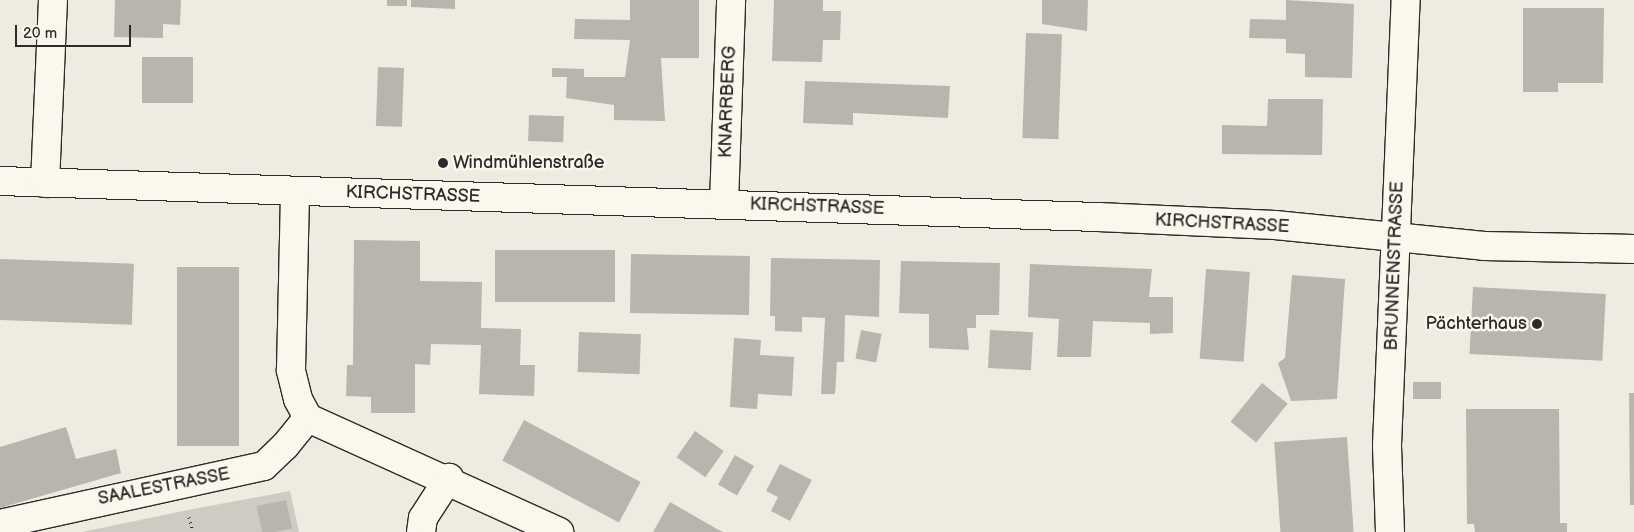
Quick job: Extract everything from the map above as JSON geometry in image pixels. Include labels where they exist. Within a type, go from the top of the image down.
[{"type":"street","points":[[45,183],[53,0]]},
{"type":"street","name":"KNARRBERG","points":[[724,204],[731,0]]},
{"type":"street","name":"BRUNNENSTRASSE","points":[[1390,532],[1388,445],[1398,239],[1406,0]]},
{"type":"street","name":"KIRCHSTRASSE","points":[[0,181],[295,192],[724,204],[1275,226],[1398,239],[1634,248]]},
{"type":"street","points":[[295,192],[291,370],[298,399],[308,418],[449,478],[559,532]]},
{"type":"street","name":"SAALESTRASSE","points":[[0,524],[264,466],[308,418]]},
{"type":"street","points":[[421,532],[423,518],[449,478]]},
{"type":"shaded area","points":[[290,491],[299,532],[82,532],[188,510]]},
{"type":"building","points":[[115,0],[181,0],[180,25],[163,24],[163,38],[114,37]]},
{"type":"building","points":[[387,0],[407,0],[407,6],[387,6]]},
{"type":"building","points":[[411,0],[455,0],[455,9],[411,7]]},
{"type":"building","points":[[630,0],[699,0],[699,58],[661,58],[665,121],[614,120],[614,105],[566,98],[567,77],[552,77],[552,68],[584,69],[584,77],[625,77],[630,40],[574,39],[575,19],[630,20]]},
{"type":"building","points":[[774,0],[823,0],[823,11],[841,11],[840,40],[823,40],[822,62],[772,61]]},
{"type":"building","points":[[1042,0],[1088,0],[1087,31],[1042,24]]},
{"type":"building","points":[[1286,0],[1354,4],[1352,78],[1305,77],[1305,54],[1286,53],[1286,39],[1249,38],[1250,19],[1286,20]]},
{"type":"building","points":[[1523,8],[1604,8],[1603,83],[1558,83],[1558,92],[1523,92]]},
{"type":"building","points":[[1026,33],[1062,34],[1058,139],[1022,138]]},
{"type":"building","points":[[142,57],[193,57],[193,103],[142,103]]},
{"type":"building","points":[[378,67],[404,68],[402,127],[376,126]]},
{"type":"building","points":[[805,81],[950,86],[948,118],[853,113],[853,125],[803,123]]},
{"type":"building","points":[[1268,99],[1323,99],[1322,155],[1222,154],[1222,125],[1267,126]]},
{"type":"building","points":[[529,115],[564,116],[563,142],[528,141]]},
{"type":"building","points":[[354,240],[420,241],[420,281],[482,282],[481,328],[521,329],[520,365],[535,365],[534,396],[479,394],[481,345],[431,344],[430,365],[415,364],[415,413],[371,413],[371,397],[346,396],[347,365],[353,365]]},
{"type":"building","points":[[495,250],[615,250],[615,302],[495,302]]},
{"type":"building","points":[[631,254],[750,256],[749,315],[630,313]]},
{"type":"building","points":[[771,258],[880,260],[879,317],[845,315],[844,362],[837,362],[835,394],[821,394],[825,318],[802,317],[802,332],[775,331],[775,316],[770,316]]},
{"type":"building","points":[[0,259],[134,264],[132,325],[0,320]]},
{"type":"building","points":[[901,261],[1000,263],[999,315],[976,315],[976,328],[967,328],[969,350],[929,348],[929,314],[899,313]]},
{"type":"building","points":[[1030,264],[1152,269],[1149,297],[1173,297],[1173,333],[1150,334],[1150,323],[1093,321],[1091,357],[1057,357],[1059,319],[1028,317]]},
{"type":"building","points":[[177,267],[239,267],[239,446],[177,446]]},
{"type":"building","points":[[1206,269],[1250,272],[1244,362],[1200,359]]},
{"type":"building","points":[[1292,275],[1345,279],[1337,399],[1291,401],[1278,363],[1285,358]]},
{"type":"building","name":"Pächterhaus","points":[[1473,287],[1606,294],[1602,361],[1469,354]]},
{"type":"building","points":[[861,330],[882,334],[876,362],[855,358]]},
{"type":"building","points":[[990,330],[1033,332],[1031,370],[988,368]]},
{"type":"building","points":[[579,332],[641,334],[640,374],[578,372]]},
{"type":"building","points":[[734,338],[761,340],[760,355],[794,357],[792,396],[758,394],[757,409],[730,407]]},
{"type":"building","points":[[1413,382],[1441,382],[1441,399],[1413,399]]},
{"type":"building","points":[[1262,383],[1288,404],[1256,443],[1231,422]]},
{"type":"building","points":[[1629,393],[1634,393],[1634,505],[1630,505]]},
{"type":"building","points":[[1466,409],[1559,409],[1560,523],[1567,523],[1567,532],[1475,532],[1474,524],[1467,524]]},
{"type":"building","points":[[524,420],[641,482],[619,523],[502,461]]},
{"type":"building","points":[[66,427],[76,459],[116,449],[121,473],[0,508],[0,447]]},
{"type":"building","points":[[695,431],[724,451],[705,477],[677,457]]},
{"type":"building","points":[[1347,437],[1354,532],[1280,532],[1274,442]]},
{"type":"building","points":[[735,455],[754,466],[737,495],[718,484]]},
{"type":"building","points":[[780,464],[812,480],[790,521],[771,511],[778,497],[766,491]]},
{"type":"building","points":[[286,500],[292,528],[275,532],[262,532],[257,506]]},
{"type":"building","points":[[670,502],[717,529],[723,532],[653,532]]},
{"type":"place","name":"Windmühlenstraße","points":[[443,163]]},
{"type":"place","name":"Pächterhaus","points":[[1537,324]]}]
